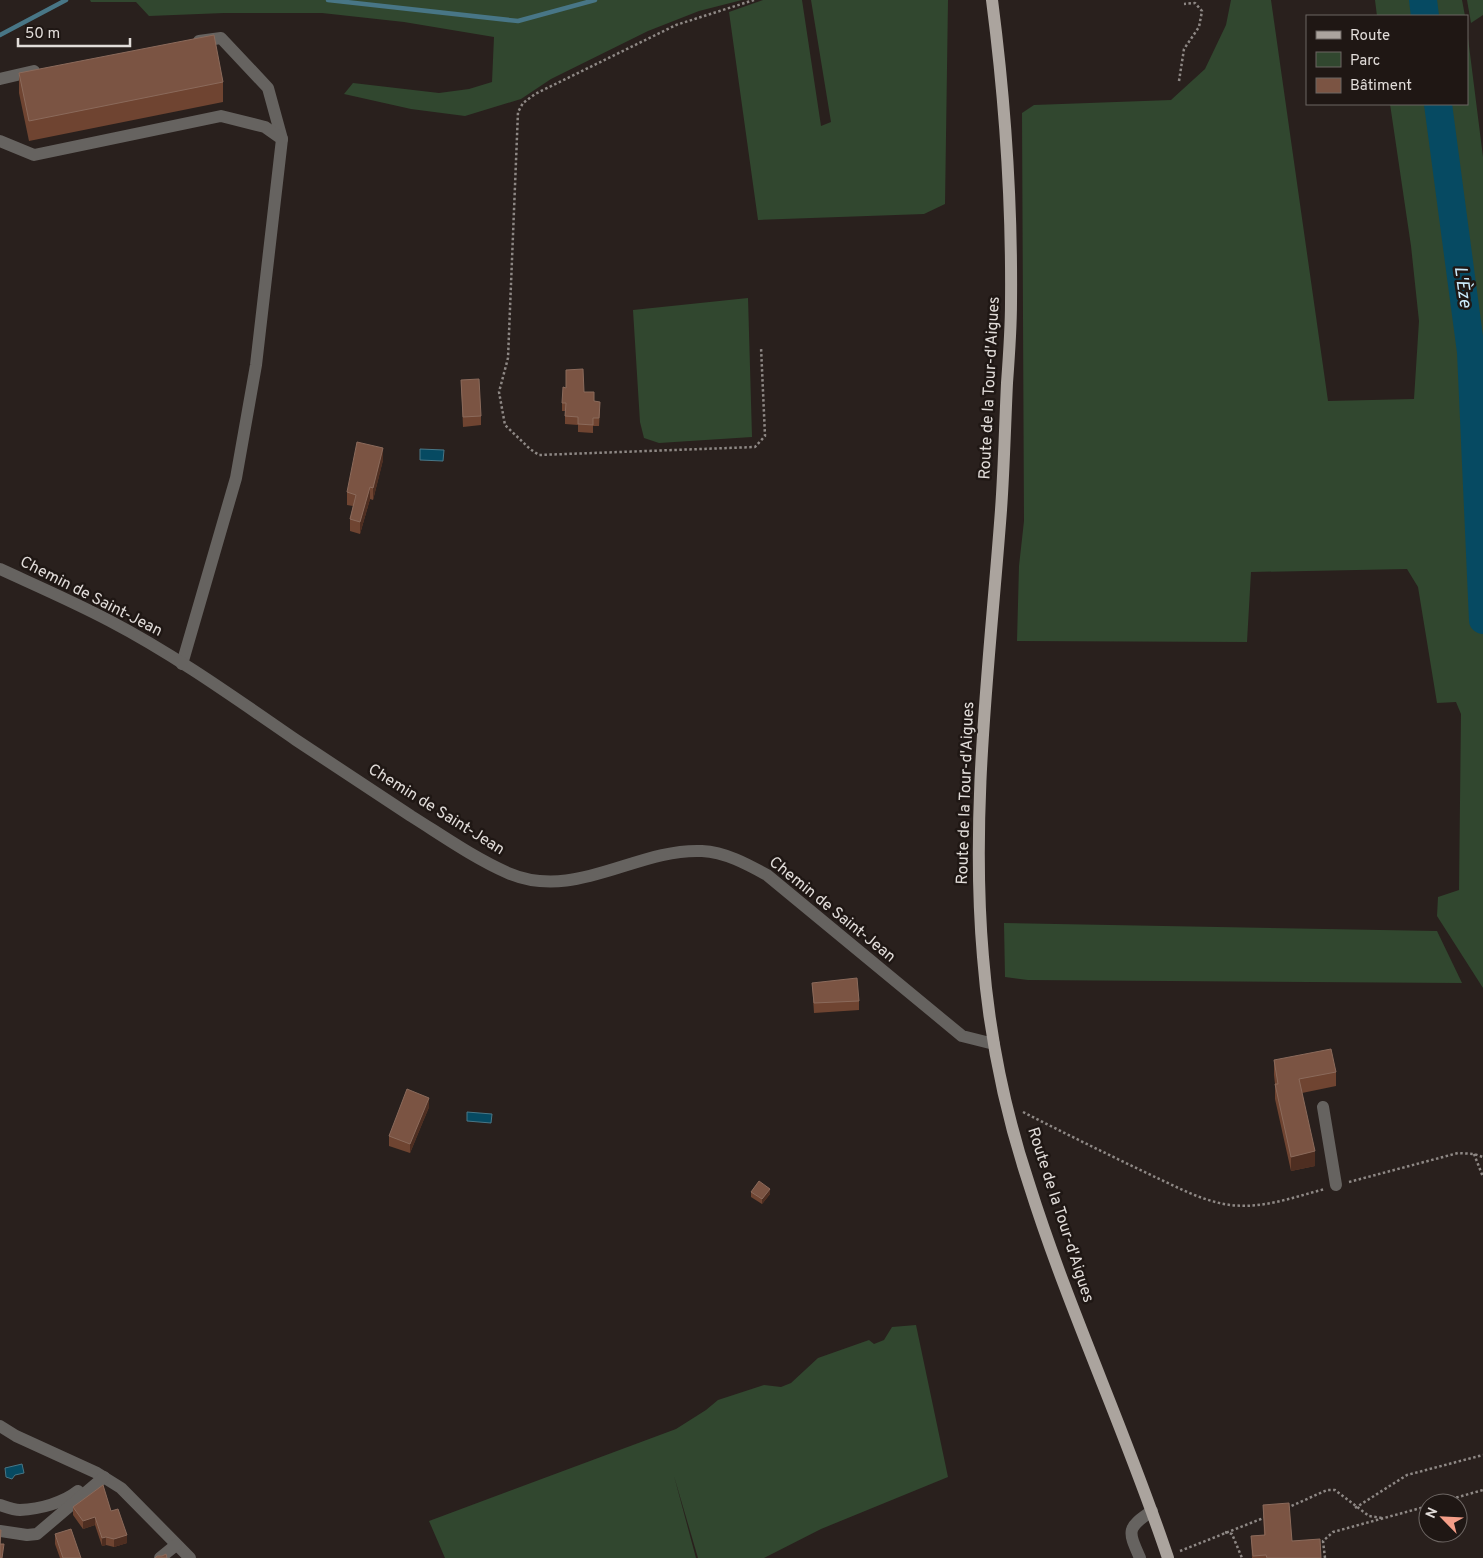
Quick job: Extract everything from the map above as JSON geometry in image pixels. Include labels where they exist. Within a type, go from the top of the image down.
[{"type":"main road","name":"Route de la Tour-d'Aigues","points":[[992,0],[1006,138],[1010,211],[1011,305],[1001,510],[990,624],[979,827],[978,898],[983,962],[994,1044],[1028,1181],[1058,1270],[1129,1449],[1168,1557]]},
{"type":"street","points":[[182,664],[236,478],[256,365],[282,139],[268,88],[221,38],[185,43]]},
{"type":"street","points":[[0,79],[48,68]]},
{"type":"street","points":[[0,141],[34,155],[221,116],[265,127],[282,139]]},
{"type":"street","name":"Chemin de Saint-Jean","points":[[0,569],[110,621],[182,664],[456,845],[510,874],[530,880],[548,882],[571,881],[674,852],[704,851],[746,863],[767,875],[962,1036],[994,1044]]},
{"type":"street","points":[[1323,1107],[1336,1186]]},
{"type":"street","points":[[0,1426],[16,1436],[100,1475],[121,1488],[190,1558]]},
{"type":"street","points":[[0,1505],[18,1510],[65,1500],[100,1475]]},
{"type":"street","points":[[0,1531],[27,1535],[37,1534],[100,1475]]},
{"type":"street","points":[[1140,1558],[1131,1538],[1132,1528],[1136,1522],[1152,1511]]},
{"type":"street","points":[[160,1558],[176,1545]]},
{"type":"path","points":[[754,0],[676,25],[534,94],[523,103],[518,112],[508,358],[499,392],[505,425],[530,449],[540,455],[755,447],[765,436],[761,347]]},
{"type":"path","points":[[1179,81],[1184,49],[1199,28],[1202,11],[1195,3],[1184,4]]},
{"type":"path","points":[[1008,1104],[1097,1150],[1176,1187],[1213,1202],[1232,1205],[1259,1205],[1458,1153],[1474,1154],[1483,1158]]},
{"type":"path","points":[[1474,1154],[1483,1177]]},
{"type":"path","points":[[1356,1508],[1407,1475],[1483,1455]]},
{"type":"path","points":[[1279,1511],[1327,1490],[1335,1490],[1368,1516],[1382,1518]]},
{"type":"path","points":[[1468,1494],[1483,1490]]},
{"type":"path","points":[[1325,1558],[1323,1541],[1333,1532],[1418,1509]]},
{"type":"path","points":[[1168,1557],[1270,1515]]},
{"type":"path","points":[[1225,1532],[1232,1534],[1242,1558]]},
{"type":"green space","points":[[90,0],[742,0],[699,11],[648,31],[551,79],[521,99],[465,116],[411,109],[344,94],[353,83],[439,93],[469,89],[492,82],[494,37],[404,22],[322,13],[224,13],[149,16],[136,2],[91,2]]},
{"type":"green space","points":[[763,0],[802,0],[821,126],[831,122],[811,0],[948,0],[945,204],[924,214],[758,220],[729,12]]},
{"type":"green space","points":[[1231,0],[1271,0],[1328,401],[1414,399],[1419,321],[1411,246],[1390,105],[1468,105],[1468,38],[1483,157],[1483,988],[1437,916],[1438,897],[1459,890],[1461,714],[1456,702],[1437,703],[1418,587],[1407,569],[1251,572],[1247,642],[1017,641],[1019,566],[1024,521],[1022,113],[1034,105],[1171,100],[1205,69],[1226,25]]},
{"type":"green space","points":[[1375,0],[1462,0],[1465,15],[1377,15]]},
{"type":"green space","points":[[1467,0],[1483,0],[1483,15],[1471,23]]},
{"type":"green space","points":[[748,298],[752,437],[659,443],[644,438],[640,422],[633,310]]},
{"type":"green space","points":[[1004,923],[1437,931],[1462,983],[1028,980],[1005,977]]},
{"type":"green space","points":[[916,1325],[948,1477],[821,1529],[764,1558],[698,1558],[674,1476],[696,1558],[445,1558],[429,1521],[676,1429],[718,1400],[764,1385],[781,1387],[791,1383],[818,1358],[869,1340],[874,1344],[884,1340],[892,1327]]},
{"type":"water","points":[[420,449],[444,450],[443,461],[420,460]]},
{"type":"water","points":[[467,1112],[492,1114],[491,1123],[467,1121]]},
{"type":"water","points":[[22,1464],[24,1473],[15,1475],[12,1479],[6,1477],[5,1468]]},
{"type":"building","points":[[214,35],[223,82],[29,121],[19,73]]},
{"type":"building","points":[[583,369],[584,392],[594,392],[594,401],[600,402],[599,418],[593,418],[593,425],[578,424],[578,417],[565,416],[566,403],[562,403],[563,387],[566,388],[566,370]]},
{"type":"building","points":[[479,379],[481,416],[463,417],[461,380]]},
{"type":"building","points":[[357,442],[383,448],[373,488],[370,487],[360,522],[350,519],[356,495],[347,492]]},
{"type":"building","points":[[857,978],[859,1001],[814,1003],[812,983]]},
{"type":"building","points":[[1331,1049],[1336,1072],[1299,1079],[1315,1151],[1291,1157],[1275,1084],[1278,1084],[1274,1060]]},
{"type":"building","points":[[407,1089],[429,1098],[410,1144],[389,1136]]},
{"type":"building","points":[[759,1181],[770,1189],[762,1199],[751,1192]]},
{"type":"building","points":[[103,1485],[111,1511],[118,1509],[127,1535],[114,1539],[102,1538],[95,1517],[83,1521],[73,1507]]},
{"type":"building","points":[[1289,1503],[1292,1541],[1320,1539],[1321,1558],[1267,1558],[1266,1555],[1253,1556],[1251,1536],[1265,1535],[1263,1505]]},
{"type":"building","points":[[71,1529],[81,1558],[63,1558],[55,1534]]},
{"type":"building","points":[[0,1544],[4,1544],[2,1558],[0,1558]]},
{"type":"building","points":[[166,1554],[167,1558],[155,1558],[157,1556]]},
{"type":"waterway","points":[[0,35],[66,0]]},
{"type":"waterway","points":[[328,0],[518,21],[595,0]]},
{"type":"waterway","name":"L'Èze","points":[[1423,0],[1425,15]]},
{"type":"waterway","name":"L'Èze","points":[[1438,105],[1471,352],[1483,620]]}]
